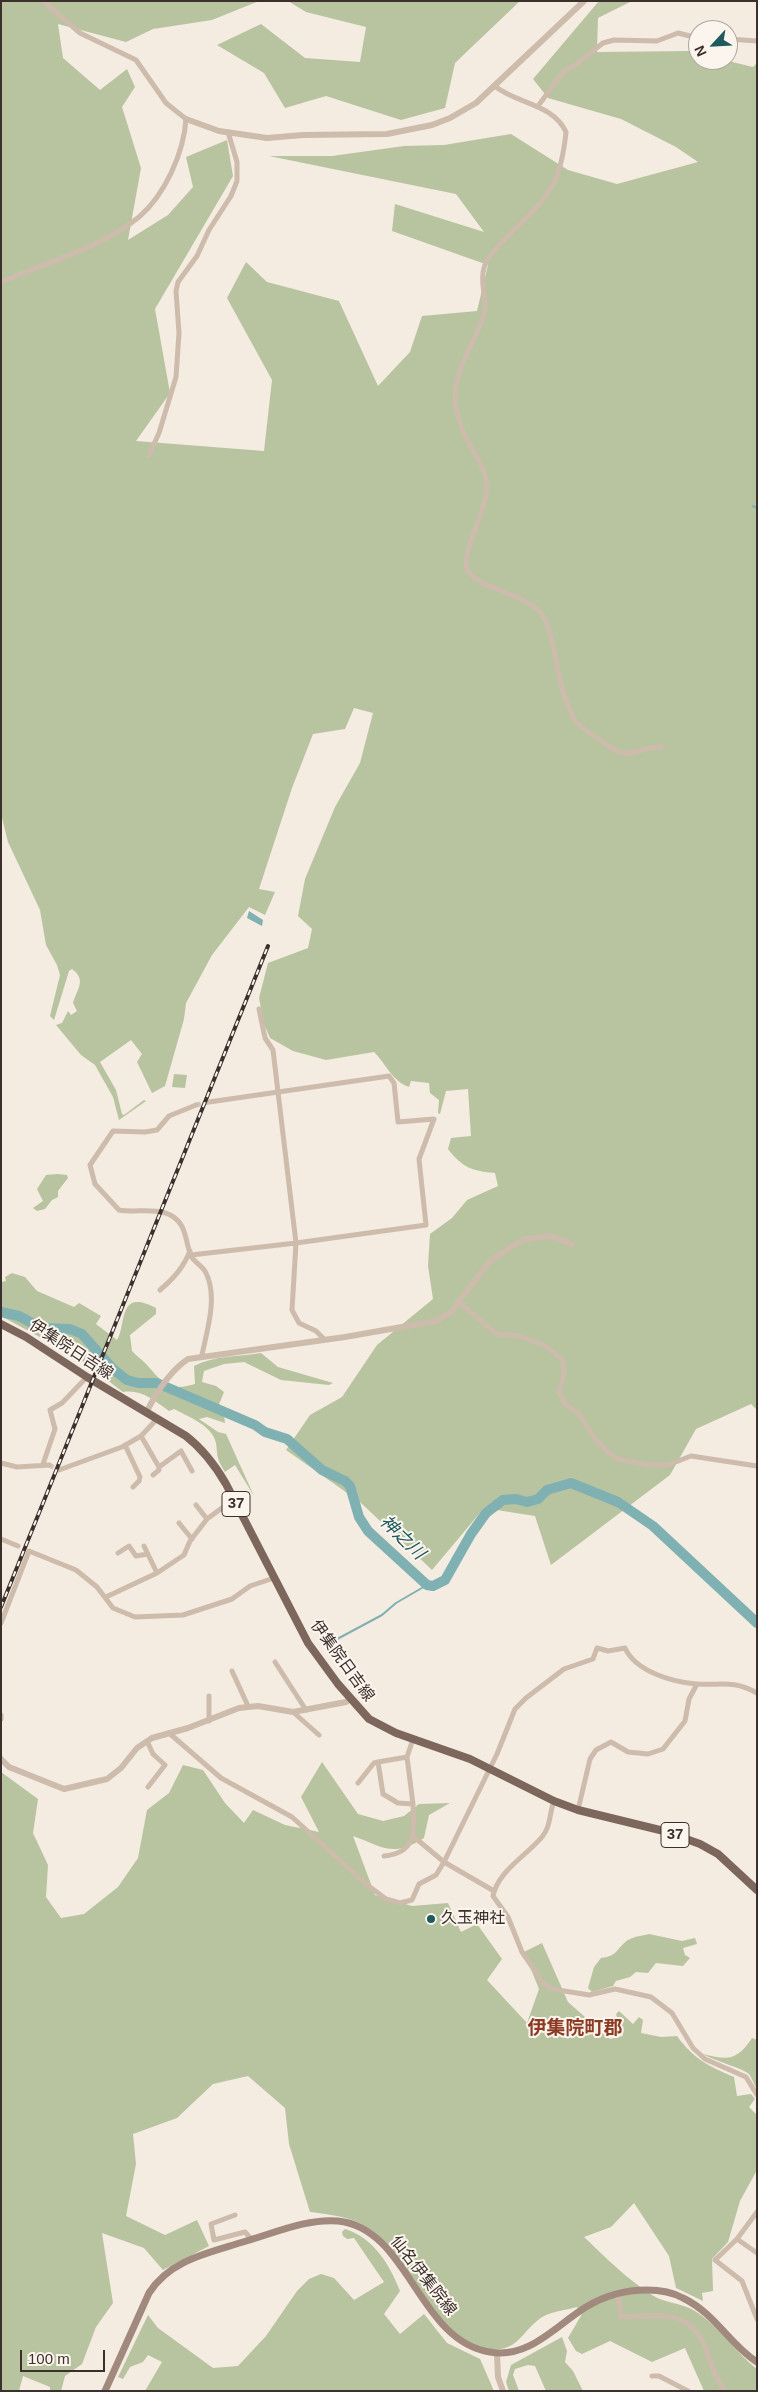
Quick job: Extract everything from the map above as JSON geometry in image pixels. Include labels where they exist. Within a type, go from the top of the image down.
[{"type":"main road","name":"伊集院日吉線","points":[[1,1324],[26,1337],[201,1448],[219,1471],[308,1643],[350,1699],[369,1719],[413,1739],[450,1750],[554,1801],[578,1810],[664,1832],[700,1844],[718,1854],[757,1890]]},
{"type":"main road","name":"仙名伊集院線","points":[[105,2391],[142,2307],[158,2280],[172,2269],[190,2260],[252,2240],[318,2222],[338,2221],[362,2227],[385,2247],[452,2335],[474,2348],[498,2353],[516,2351],[532,2345],[584,2308],[618,2294],[656,2290],[682,2297],[711,2316],[757,2362]]},
{"type":"street","points":[[43,1],[80,33],[136,60],[166,103],[186,119],[228,132],[267,138],[402,132],[450,118],[476,103],[496,86],[584,1]]},
{"type":"street","points":[[538,106],[564,71],[571,68],[603,43],[614,40],[657,41],[678,33],[688,36]]},
{"type":"street","points":[[738,40],[757,41]]},
{"type":"street","points":[[496,86],[513,97],[538,106],[556,119],[566,132],[564,155],[558,180],[532,215],[494,251],[484,267],[482,278],[486,306],[458,377],[456,406],[465,435],[487,480],[476,531],[468,550],[466,566],[470,575],[479,581],[526,600],[540,610],[548,629],[564,693],[575,720],[586,731],[621,752],[636,753],[650,748],[661,747]]},
{"type":"street","points":[[1,282],[111,234],[138,217],[171,175],[185,139],[186,119]]},
{"type":"street","points":[[149,455],[159,433],[176,376],[179,333],[176,291],[178,282],[197,256],[209,230],[231,196],[237,181],[237,162],[228,132]]},
{"type":"street","points":[[259,1009],[265,1038],[272,1050],[296,1243],[292,1314],[299,1323],[316,1330],[324,1339]]},
{"type":"street","points":[[190,1253],[296,1243],[426,1225],[419,1158],[434,1119],[398,1122],[394,1083],[389,1076],[209,1102]]},
{"type":"street","points":[[196,1105],[169,1116],[157,1130],[113,1131],[90,1165],[95,1184],[119,1210],[129,1212],[143,1210],[170,1214],[180,1222],[190,1253],[195,1262],[206,1271],[210,1294],[210,1312],[202,1355]]},
{"type":"street","points":[[146,1412],[165,1382],[180,1364],[188,1359],[202,1355],[324,1339],[436,1321],[452,1312],[490,1261],[525,1239],[550,1236],[572,1244]]},
{"type":"street","points":[[160,1290],[177,1275],[190,1253]]},
{"type":"street","points":[[460,1303],[497,1334],[519,1336],[544,1345],[563,1360],[564,1374],[559,1392],[565,1404],[579,1414],[598,1442],[617,1459],[648,1465],[668,1465],[691,1456],[757,1466]]},
{"type":"street","points":[[1,1463],[17,1467],[46,1465],[55,1429],[50,1410],[62,1403],[87,1377]]},
{"type":"street","points":[[59,1470],[125,1445],[141,1436],[158,1419]]},
{"type":"street","points":[[141,1436],[159,1467]]},
{"type":"street","points":[[125,1445],[140,1477],[133,1487]]},
{"type":"street","points":[[153,1475],[159,1470],[159,1467],[181,1451],[192,1471]]},
{"type":"street","points":[[106,1597],[157,1573],[184,1555],[192,1539],[207,1519],[234,1499]]},
{"type":"street","points":[[196,1505],[207,1519]]},
{"type":"street","points":[[179,1523],[192,1539]]},
{"type":"street","points":[[1,1539],[18,1546]]},
{"type":"street","points":[[118,1553],[129,1546],[136,1556],[148,1554]]},
{"type":"street","points":[[144,1546],[157,1573]]},
{"type":"street","points":[[1,1623],[28,1550],[76,1570],[97,1587],[113,1608],[135,1617],[183,1615],[232,1599],[250,1586],[274,1578]]},
{"type":"street","points":[[169,1733],[221,1778],[292,1818],[326,1846],[366,1884],[386,1898],[400,1903],[412,1900],[419,1884],[436,1875],[444,1862],[490,1768],[515,1710],[526,1698],[564,1669],[593,1659],[597,1648],[608,1651],[625,1648],[628,1654],[643,1667],[670,1679],[697,1684],[729,1683],[757,1693]]},
{"type":"street","points":[[275,1662],[306,1710]]},
{"type":"street","points":[[232,1671],[248,1706]]},
{"type":"street","points":[[578,1810],[590,1759],[596,1750],[611,1742],[628,1752],[648,1754],[663,1749],[686,1721],[689,1699],[697,1684]]},
{"type":"street","points":[[209,1696],[209,1720]]},
{"type":"street","points":[[1,1759],[9,1767],[64,1789],[107,1779],[121,1768],[137,1748],[147,1741],[248,1706],[293,1712],[350,1699]]},
{"type":"street","points":[[293,1712],[319,1735]]},
{"type":"street","points":[[384,1856],[399,1852],[408,1846],[413,1836],[413,1804],[407,1757],[413,1739]]},
{"type":"street","points":[[147,1741],[153,1754],[165,1765],[148,1787]]},
{"type":"street","points":[[358,1782],[374,1763],[407,1757]]},
{"type":"street","points":[[378,1762],[383,1794],[398,1803],[413,1804]]},
{"type":"street","points":[[554,1801],[551,1818],[542,1838],[510,1868],[494,1891],[493,1896],[508,1917],[522,1952],[544,1984],[552,1989],[589,1995],[615,1989],[652,1997],[672,2013],[693,2048],[704,2059],[746,2077],[757,2095]]},
{"type":"street","points":[[413,1836],[444,1862],[494,1891]]},
{"type":"street","points":[[756,2214],[737,2239],[715,2260],[742,2281],[756,2317]]},
{"type":"street","points":[[235,2215],[211,2224],[214,2240],[245,2232],[252,2240]]},
{"type":"street","points":[[737,2239],[757,2253]]},
{"type":"street","points":[[618,2294],[621,2317],[665,2314],[680,2319],[690,2326],[704,2346],[717,2380],[725,2391]]},
{"type":"street","points":[[498,2353],[498,2377],[503,2391]]},
{"type":"street","points":[[652,2376],[659,2376],[688,2391]]},
{"type":"green space","points":[[1,1],[259,1],[212,20],[153,29],[126,42],[58,24],[63,58],[100,90],[127,69],[135,87],[122,107],[141,168],[128,240],[168,215],[193,187],[186,157],[227,140],[233,176],[155,309],[170,393],[136,441],[264,451],[272,380],[227,298],[246,262],[267,282],[339,301],[378,386],[410,352],[422,316],[477,311],[488,265],[392,231],[395,204],[484,232],[456,194],[269,156],[332,156],[404,146],[444,145],[511,134],[568,170],[617,184],[698,162],[676,147],[621,119],[548,98],[533,79],[599,1],[632,1],[598,18],[597,52],[688,51],[688,70],[738,70],[738,63],[753,67],[757,63],[757,1410],[751,1404],[696,1429],[670,1475],[551,1565],[535,1516],[484,1508],[432,1570],[360,1502],[286,1450],[310,1415],[342,1397],[377,1345],[433,1299],[428,1266],[430,1234],[452,1218],[467,1200],[498,1186],[495,1173],[474,1170],[468,1167],[448,1149],[451,1138],[471,1136],[468,1089],[446,1091],[440,1114],[438,1113],[439,1100],[430,1093],[429,1083],[411,1081],[409,1087],[403,1084],[394,1077],[374,1052],[326,1060],[293,1051],[270,1038],[264,1024],[259,998],[268,963],[308,948],[312,929],[298,916],[305,879],[335,807],[360,763],[373,713],[354,708],[345,729],[313,734],[292,788],[259,889],[275,892],[265,915],[249,907],[212,955],[186,1003],[184,1019],[165,1086],[152,1093],[137,1062],[142,1054],[131,1040],[100,1062],[116,1090],[122,1114],[124,1115],[144,1100],[146,1101],[119,1120],[113,1097],[95,1065],[81,1055],[56,1025],[62,1023],[68,1011],[71,1015],[77,1011],[73,1003],[80,981],[77,973],[72,969],[69,971],[54,1020],[50,1016],[60,975],[57,965],[46,945],[40,910],[8,842],[1,814]]},
{"type":"green space","points":[[288,1],[520,1],[455,63],[445,108],[401,120],[326,96],[285,108],[264,73],[217,45],[261,24],[305,58],[360,62],[366,27],[306,12]]},
{"type":"green space","points":[[174,1074],[187,1075],[185,1088],[172,1087]]},
{"type":"green space","points":[[46,1175],[67,1175],[68,1178],[58,1191],[58,1197],[52,1200],[45,1209],[37,1211],[33,1208],[43,1201],[37,1189]]},
{"type":"green space","points":[[12,1273],[25,1277],[37,1291],[74,1307],[79,1303],[101,1316],[96,1324],[117,1340],[129,1305],[135,1302],[144,1303],[156,1308],[156,1314],[130,1335],[132,1351],[166,1384],[178,1387],[195,1384],[194,1366],[202,1362],[218,1358],[261,1353],[278,1367],[333,1383],[329,1385],[281,1380],[244,1362],[224,1364],[204,1371],[202,1382],[216,1386],[224,1392],[216,1412],[224,1415],[225,1423],[207,1417],[199,1419],[218,1432],[226,1434],[254,1496],[235,1465],[225,1472],[217,1455],[214,1437],[199,1422],[174,1409],[169,1411],[142,1394],[123,1392],[82,1361],[75,1347],[54,1337],[49,1342],[1,1316],[1,1282],[6,1281],[5,1277]]},
{"type":"green space","points":[[322,1762],[358,1814],[383,1821],[404,1816],[419,1804],[450,1803],[429,1815],[424,1838],[404,1848],[388,1849],[353,1836],[375,1895],[412,1906],[448,1903],[461,1932],[477,1924],[502,1959],[487,1980],[527,2023],[539,1989],[524,1952],[542,1943],[568,2002],[610,2039],[623,2036],[616,2014],[619,2011],[633,2024],[639,2017],[643,2020],[641,2033],[661,2037],[677,2036],[689,2051],[702,2061],[734,2077],[737,2096],[751,2094],[755,2099],[749,2107],[757,2115],[757,2170],[740,2201],[728,2242],[712,2259],[713,2291],[702,2293],[703,2301],[676,2288],[669,2256],[634,2203],[611,2227],[584,2237],[616,2268],[643,2289],[657,2298],[690,2308],[712,2324],[757,2369],[757,2391],[704,2391],[685,2348],[652,2362],[610,2341],[582,2354],[576,2351],[568,2338],[582,2314],[577,2307],[544,2316],[509,2347],[492,2349],[473,2344],[456,2333],[441,2318],[388,2246],[374,2232],[351,2220],[310,2212],[289,2144],[285,2108],[248,2076],[213,2084],[177,2118],[133,2134],[136,2164],[126,2216],[165,2235],[197,2220],[209,2246],[163,2270],[144,2248],[102,2233],[113,2303],[96,2327],[82,2364],[65,2376],[61,2391],[50,2391],[50,2387],[23,2376],[19,2391],[1,2391],[1,1772],[38,1799],[33,1833],[48,1865],[46,1897],[61,1918],[84,1914],[118,1887],[138,1858],[147,1810],[169,1793],[183,1765],[203,1770],[225,1803],[244,1823],[253,1810],[285,1825],[319,1832],[301,1797]]},
{"type":"green space","points":[[649,1934],[682,1941],[695,1938],[697,1944],[683,1948],[685,1955],[690,1958],[683,1966],[656,1963],[648,1973],[636,1972],[630,1977],[616,1981],[613,1986],[592,1992],[588,1988],[594,1967],[601,1958],[614,1954],[624,1943],[631,1939]]},
{"type":"green space","points":[[752,2038],[757,2040],[757,2089],[746,2072],[703,2054],[726,2058],[731,2057],[742,2051]]},
{"type":"green space","points":[[345,2229],[364,2238],[372,2245],[391,2271],[400,2291],[384,2314],[400,2334],[424,2314],[447,2343],[480,2359],[494,2391],[145,2391],[162,2362],[148,2355],[143,2362],[130,2367],[123,2379],[118,2377],[148,2315],[158,2328],[213,2368],[238,2366],[266,2336],[297,2291],[309,2279],[321,2274],[334,2278],[354,2300],[384,2282],[354,2238],[347,2239],[343,2236],[342,2232]]},
{"type":"green space","points":[[562,2337],[567,2351],[565,2362],[573,2371],[583,2391],[546,2391],[535,2366],[528,2365],[515,2369],[513,2375],[519,2391],[509,2391],[506,2382],[511,2365]]},
{"type":"water","points":[[249,911],[263,920],[262,926],[247,918]]},
{"type":"waterway","points":[[753,506],[757,508]]},
{"type":"waterway","name":"神之川","points":[[1,1312],[19,1316],[41,1328],[70,1329],[82,1334],[114,1370],[127,1380],[138,1383],[157,1383],[255,1425],[265,1432],[287,1439],[322,1470],[345,1481],[350,1486],[359,1517],[368,1531],[427,1585],[433,1586],[445,1580],[471,1534],[486,1513],[503,1500],[516,1499],[527,1502],[538,1499],[547,1490],[571,1483],[618,1502],[653,1526],[757,1623]]},
{"type":"waterway","points":[[326,1645],[382,1615],[396,1603],[427,1585]]},
{"type":"tunnel","points":[[196,1105],[209,1102]]},
{"type":"tunnel","points":[[49,1465],[59,1470]]},
{"type":"railway","points":[[1,1607],[268,946]]},
{"type":"place","name":"久玉神社","points":[[431,1919]]},
{"type":"district","name":"伊集院町郡","points":[[575,2029]]}]
